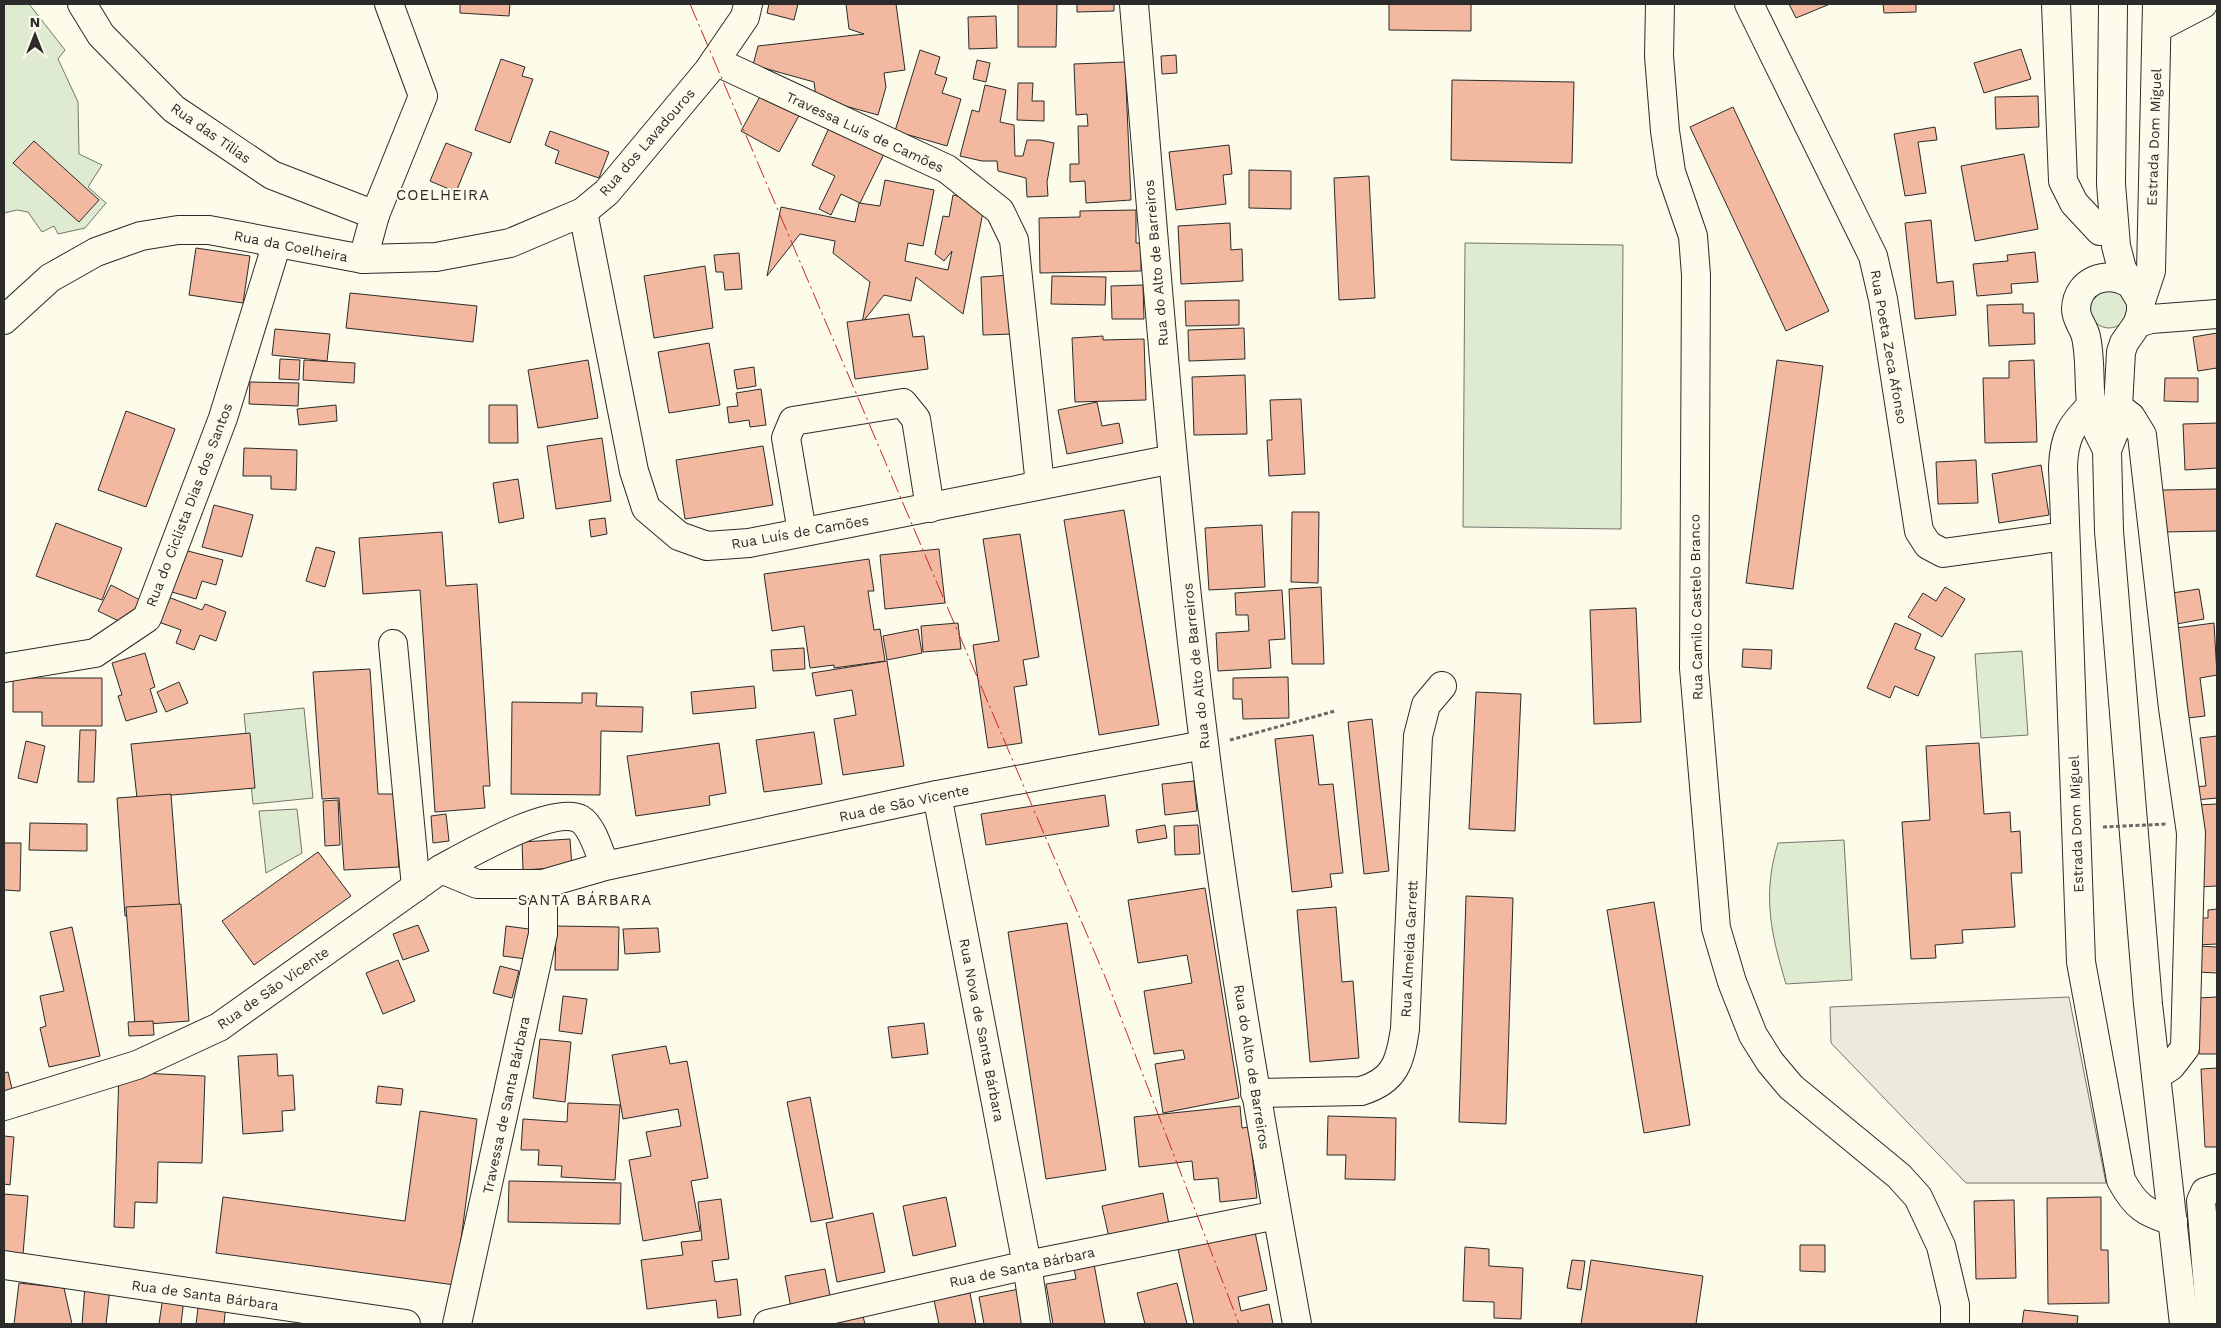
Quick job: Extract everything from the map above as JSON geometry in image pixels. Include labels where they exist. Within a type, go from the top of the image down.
[{"type":"street","name":"Rua das Tílias","points":[[82,4],[101,34],[174,109],[272,175],[375,215]]},
{"type":"street","name":"Rua da Coelheira","points":[[4,320],[50,278],[96,252],[141,236],[178,230],[209,230],[363,259],[375,215],[423,96],[389,4]]},
{"type":"street","name":"Rua dos Lavadouros","points":[[363,259],[436,257],[510,243],[583,212],[608,192],[715,61],[745,17],[748,4]]},
{"type":"street","name":"Rua do Alto de Barreiros","points":[[1134,4],[1173,459],[1215,743],[1255,1093],[1297,1324]]},
{"type":"street","name":"Rua Camilo Castelo Branco","points":[[1660,4],[1659,56],[1665,131],[1671,172],[1693,236],[1696,275],[1694,668],[1716,928],[1732,982],[1753,1035],[1770,1062],[1791,1087],[1900,1176],[1918,1197],[1941,1246],[1955,1305],[1955,1324]]},
{"type":"street","name":"Rua Poeta Zeca Afonso","points":[[1750,4],[1873,256],[1883,299],[1919,531],[1928,545],[1943,553],[2064,536]]},
{"type":"street","points":[[2056,4],[2063,181],[2074,203],[2100,231]]},
{"type":"street","name":"Estrada Dom Miguel","points":[[2113,4],[2111,184],[2116,246],[2122,270],[2139,303]]},
{"type":"street","points":[[2157,16],[2203,4]]},
{"type":"street","name":"Estrada Dom Miguel","points":[[2157,16],[2139,303],[2121,352],[2105,405],[2072,426],[2064,445],[2064,536],[2081,962],[2121,1180],[2132,1200],[2151,1215],[2173,1222]]},
{"type":"street","name":"Travessa Luís de Camões","points":[[715,61],[946,169],[1000,211],[1014,240],[1040,485]]},
{"type":"street","name":"Estrada Dom Miguel","points":[[2111,184],[2100,231],[2098,262],[2090,282],[2082,290],[2077,304],[2078,320],[2083,329],[2105,405],[2117,425],[2107,450],[2109,541],[2141,930],[2184,1324]]},
{"type":"street","name":"Rua Luís de Camões","points":[[583,212],[634,471],[646,508],[679,536],[707,546],[749,543],[1173,459]]},
{"type":"street","name":"Rua do Ciclista Dias dos Santos","points":[[4,668],[95,652],[147,618],[223,418],[277,243]]},
{"type":"street","points":[[2090,282],[2110,276],[2120,278],[2139,303],[2171,318],[2217,314]]},
{"type":"street","points":[[2083,329],[2101,341],[2112,341],[2139,303]]},
{"type":"street","points":[[802,532],[786,438],[793,422],[903,403],[916,419],[930,508]]},
{"type":"street","points":[[2105,405],[2131,417],[2142,435],[2173,708],[2191,833],[2185,1048],[2171,1066],[2156,1076]]},
{"type":"street","points":[[393,644],[416,887]]},
{"type":"street","name":"Rua Almeida Garrett","points":[[1255,1093],[1361,1091],[1378,1086],[1388,1078],[1397,1065],[1405,1029],[1418,736],[1426,706],[1442,686]]},
{"type":"street","name":"Rua de São Vicente","points":[[441,869],[477,884],[543,884],[605,866],[937,795],[1215,743]]},
{"type":"street","name":"Rua Nova de Santa Bárbara","points":[[937,795],[1028,1265],[1036,1324]]},
{"type":"street","name":"Rua de São Vicente","points":[[4,1106],[137,1065],[219,1027],[441,869],[486,845],[539,821],[569,816],[579,819],[587,826],[605,866]]},
{"type":"street","name":"Travessa de Santa Bárbara","points":[[457,1324],[543,934],[543,884]]},
{"type":"street","points":[[2211,1324],[2201,1201],[2205,1192],[2217,1188]]},
{"type":"street","name":"Rua de Santa Bárbara","points":[[768,1324],[1028,1265],[1277,1215]]},
{"type":"street","name":"Rua de Santa Bárbara","points":[[4,1265],[406,1324]]},
{"type":"path","points":[[1215,743],[1335,711]]},
{"type":"path","points":[[2103,827],[2168,824]]},
{"type":"green space","points":[[4,4],[29,4],[65,50],[58,59],[78,102],[79,154],[102,165],[88,187],[106,203],[85,228],[58,234],[54,226],[42,232],[28,212],[17,210],[4,213]]},
{"type":"green space","points":[[1465,243],[1623,245],[1621,529],[1463,527]]},
{"type":"green space","points":[[2109,290],[2123,295],[2128,309],[2123,323],[2109,328],[2095,323],[2090,309],[2095,295]]},
{"type":"green space","points":[[2022,651],[2028,735],[1981,738],[1975,654]]},
{"type":"green space","points":[[304,708],[313,798],[253,804],[244,714]]},
{"type":"green space","points":[[297,809],[302,853],[266,873],[259,811]]},
{"type":"green space","points":[[1844,840],[1852,980],[1786,984],[1776,948],[1770,914],[1770,880],[1778,843]]},
{"type":"shaded area","points":[[2069,997],[2106,1183],[1966,1183],[1831,1043],[1830,1007]]},
{"type":"building","points":[[460,4],[510,4],[509,16],[460,13]]},
{"type":"building","points":[[769,4],[798,4],[794,20],[767,13]]},
{"type":"building","points":[[846,4],[896,4],[905,70],[884,73],[886,87],[878,115],[816,98],[814,82],[753,65],[758,46],[864,34],[849,29]]},
{"type":"building","points":[[1018,4],[1057,4],[1056,47],[1018,47]]},
{"type":"building","points":[[1077,4],[1114,4],[1114,11],[1077,12]]},
{"type":"building","points":[[1389,4],[1471,4],[1471,31],[1389,30]]},
{"type":"building","points":[[1789,4],[1830,4],[1796,18]]},
{"type":"building","points":[[1883,4],[1916,4],[1916,12],[1884,13]]},
{"type":"building","points":[[996,16],[997,48],[969,49],[968,17]]},
{"type":"building","points":[[2021,49],[2031,79],[1984,93],[1974,63]]},
{"type":"building","points":[[920,50],[940,57],[935,74],[947,78],[942,93],[961,99],[947,146],[895,131]]},
{"type":"building","points":[[1176,55],[1177,73],[1162,74],[1161,56]]},
{"type":"building","points":[[501,59],[525,67],[522,76],[533,79],[510,143],[475,130]]},
{"type":"building","points":[[977,60],[990,63],[986,82],[973,79]]},
{"type":"building","points":[[1125,62],[1131,200],[1086,203],[1085,181],[1070,182],[1070,164],[1079,164],[1078,126],[1088,126],[1087,114],[1076,115],[1074,64]]},
{"type":"building","points":[[1452,80],[1574,82],[1572,163],[1451,160]]},
{"type":"building","points":[[1018,83],[1033,83],[1032,101],[1044,101],[1044,121],[1017,120]]},
{"type":"building","points":[[985,85],[1006,90],[1000,122],[1014,125],[1015,156],[1023,156],[1027,140],[1054,143],[1047,182],[1048,196],[1027,197],[1026,178],[998,171],[997,161],[982,161],[960,156],[972,110],[979,112]]},
{"type":"building","points":[[763,91],[801,112],[779,152],[741,131]]},
{"type":"building","points":[[2038,96],[2039,127],[1996,129],[1995,97]]},
{"type":"building","points":[[1733,107],[1829,311],[1786,331],[1690,127]]},
{"type":"building","points":[[1935,127],[1937,140],[1918,142],[1926,193],[1905,196],[1894,134]]},
{"type":"building","points":[[829,128],[884,154],[860,203],[841,194],[831,215],[819,209],[835,176],[812,165]]},
{"type":"building","points":[[550,131],[609,152],[599,178],[555,163],[559,151],[545,145]]},
{"type":"building","points":[[34,141],[99,200],[79,222],[13,163]]},
{"type":"building","points":[[446,143],[472,153],[456,192],[430,181]]},
{"type":"building","points":[[1229,145],[1232,174],[1223,175],[1226,204],[1176,210],[1169,152]]},
{"type":"building","points":[[2024,154],[2038,229],[1975,241],[1961,166]]},
{"type":"building","points":[[1249,170],[1291,171],[1291,209],[1249,208]]},
{"type":"building","points":[[1369,176],[1375,298],[1339,300],[1334,178]]},
{"type":"building","points":[[885,180],[934,190],[923,246],[908,243],[905,261],[948,270],[952,251],[944,261],[935,254],[943,216],[949,217],[953,195],[985,202],[963,314],[916,277],[911,301],[884,295],[862,323],[870,282],[833,253],[835,241],[800,234],[767,276],[781,207],[855,222],[859,203],[880,206]]},
{"type":"building","points":[[1136,210],[1136,243],[1141,243],[1141,271],[1040,273],[1039,218],[1080,217],[1080,211]]},
{"type":"building","points":[[1931,220],[1937,283],[1953,281],[1956,315],[1915,319],[1905,223]]},
{"type":"building","points":[[1230,223],[1231,250],[1242,249],[1243,281],[1181,284],[1178,226]]},
{"type":"building","points":[[196,248],[250,256],[243,303],[189,295]]},
{"type":"building","points":[[2035,252],[2038,282],[2011,284],[2012,293],[1977,296],[1973,264],[2008,261],[2007,255]]},
{"type":"building","points":[[739,253],[742,289],[725,290],[723,272],[716,272],[714,255]]},
{"type":"building","points":[[705,266],[713,328],[654,338],[644,276]]},
{"type":"building","points":[[1011,275],[1013,334],[983,335],[981,277]]},
{"type":"building","points":[[1052,276],[1106,277],[1105,305],[1051,304]]},
{"type":"building","points":[[1143,285],[1144,319],[1112,319],[1111,286]]},
{"type":"building","points":[[350,293],[477,306],[473,342],[346,328]]},
{"type":"building","points":[[1239,300],[1239,325],[1186,326],[1185,301]]},
{"type":"building","points":[[2023,304],[2023,313],[2034,313],[2035,344],[1989,346],[1987,305]]},
{"type":"building","points":[[909,314],[913,337],[924,336],[928,369],[855,379],[847,322]]},
{"type":"building","points":[[1244,328],[1245,359],[1189,361],[1188,330]]},
{"type":"building","points":[[275,329],[330,334],[327,361],[272,355]]},
{"type":"building","points":[[2217,333],[2217,368],[2198,371],[2193,337]]},
{"type":"building","points":[[1103,336],[1103,340],[1144,339],[1146,400],[1075,402],[1072,338]]},
{"type":"building","points":[[709,343],[720,405],[669,413],[658,352]]},
{"type":"building","points":[[280,359],[300,360],[299,380],[279,379]]},
{"type":"building","points":[[304,360],[355,363],[354,383],[303,380]]},
{"type":"building","points":[[588,360],[598,418],[538,428],[528,370]]},
{"type":"building","points":[[1777,360],[1823,366],[1793,589],[1746,583]]},
{"type":"building","points":[[2034,360],[2037,442],[1985,443],[1983,378],[2009,378],[2009,361]]},
{"type":"building","points":[[754,367],[756,386],[737,389],[734,370]]},
{"type":"building","points":[[1245,375],[1247,434],[1194,435],[1192,377]]},
{"type":"building","points":[[2165,378],[2198,378],[2198,402],[2164,401]]},
{"type":"building","points":[[250,382],[299,383],[298,406],[249,404]]},
{"type":"building","points":[[761,389],[766,425],[750,427],[749,420],[729,423],[727,407],[738,406],[736,393]]},
{"type":"building","points":[[1301,399],[1305,474],[1269,476],[1267,440],[1272,440],[1270,400]]},
{"type":"building","points":[[1097,402],[1102,426],[1119,423],[1123,443],[1067,454],[1058,410]]},
{"type":"building","points":[[336,405],[337,421],[299,425],[297,409]]},
{"type":"building","points":[[489,405],[517,405],[518,443],[489,443]]},
{"type":"building","points":[[126,411],[175,429],[146,507],[98,490]]},
{"type":"building","points":[[2217,423],[2217,468],[2185,470],[2183,424]]},
{"type":"building","points":[[602,438],[611,501],[556,509],[547,446]]},
{"type":"building","points":[[763,446],[773,505],[685,519],[676,460]]},
{"type":"building","points":[[244,448],[297,450],[296,490],[271,489],[271,476],[243,476]]},
{"type":"building","points":[[1976,460],[1978,503],[1938,504],[1936,462]]},
{"type":"building","points":[[2041,465],[2049,515],[1999,523],[1992,474]]},
{"type":"building","points":[[518,479],[524,518],[499,523],[493,483]]},
{"type":"building","points":[[2217,489],[2217,531],[2164,532],[2162,490]]},
{"type":"building","points":[[214,505],[253,515],[242,557],[202,547]]},
{"type":"building","points":[[1124,510],[1159,725],[1099,735],[1064,520]]},
{"type":"building","points":[[1292,512],[1319,512],[1318,583],[1291,582]]},
{"type":"building","points":[[605,518],[607,534],[591,537],[589,520]]},
{"type":"building","points":[[56,523],[122,548],[102,600],[36,576]]},
{"type":"building","points":[[1262,525],[1265,587],[1209,590],[1205,528]]},
{"type":"building","points":[[442,532],[446,586],[477,584],[490,786],[483,786],[485,808],[435,812],[420,590],[363,594],[359,538]]},
{"type":"building","points":[[1020,534],[1039,657],[1023,660],[1027,685],[1014,687],[1022,743],[988,748],[973,645],[999,641],[983,539]]},
{"type":"building","points":[[316,547],[335,552],[325,587],[306,581]]},
{"type":"building","points":[[939,549],[945,603],[885,609],[880,555]]},
{"type":"building","points":[[184,550],[223,560],[216,585],[202,581],[196,599],[172,592]]},
{"type":"building","points":[[869,559],[874,591],[868,591],[874,630],[880,629],[885,661],[834,668],[834,665],[810,668],[804,626],[772,631],[764,574]]},
{"type":"building","points":[[111,585],[140,600],[127,625],[98,611]]},
{"type":"building","points":[[1321,587],[1324,664],[1292,664],[1289,589]]},
{"type":"building","points":[[1945,587],[1965,599],[1942,637],[1908,617],[1923,593],[1936,601]]},
{"type":"building","points":[[2199,589],[2204,619],[2171,625],[2165,594]]},
{"type":"building","points":[[1282,590],[1285,639],[1269,640],[1271,668],[1218,671],[1216,633],[1249,631],[1248,615],[1236,615],[1235,593]]},
{"type":"building","points":[[163,595],[202,610],[205,604],[226,612],[216,641],[200,635],[194,650],[176,643],[181,630],[153,620]]},
{"type":"building","points":[[1636,608],[1641,722],[1594,724],[1590,610]]},
{"type":"building","points":[[958,623],[961,649],[923,652],[921,626]]},
{"type":"building","points":[[1895,623],[1921,634],[1915,649],[1935,657],[1918,696],[1895,686],[1890,698],[1867,688]]},
{"type":"building","points":[[2214,623],[2217,675],[2200,678],[2205,716],[2179,719],[2168,629]]},
{"type":"building","points":[[918,629],[922,653],[887,660],[883,636]]},
{"type":"building","points":[[804,648],[805,669],[773,671],[771,650]]},
{"type":"building","points":[[1743,649],[1772,650],[1771,669],[1742,667]]},
{"type":"building","points":[[145,653],[155,687],[150,689],[157,712],[126,721],[118,696],[122,695],[112,663]]},
{"type":"building","points":[[887,661],[904,766],[843,775],[834,719],[856,715],[852,690],[816,696],[812,673]]},
{"type":"building","points":[[370,669],[378,794],[394,794],[399,867],[344,870],[339,798],[322,799],[313,672]]},
{"type":"building","points":[[1288,677],[1289,718],[1243,719],[1242,699],[1233,699],[1233,678]]},
{"type":"building","points":[[13,678],[102,678],[102,726],[42,726],[42,712],[13,712]]},
{"type":"building","points":[[179,682],[188,703],[166,712],[157,692]]},
{"type":"building","points":[[754,686],[756,708],[693,714],[691,692]]},
{"type":"building","points":[[1476,692],[1521,694],[1515,831],[1469,829]]},
{"type":"building","points":[[582,693],[597,693],[596,706],[643,707],[642,732],[601,731],[600,795],[511,794],[512,702],[582,703]]},
{"type":"building","points":[[1372,719],[1389,871],[1364,874],[1348,722]]},
{"type":"building","points":[[80,730],[96,730],[94,782],[78,782]]},
{"type":"building","points":[[814,732],[822,784],[764,792],[756,740]]},
{"type":"building","points":[[250,733],[255,788],[137,798],[131,744]]},
{"type":"building","points":[[1313,735],[1319,785],[1333,784],[1343,873],[1330,874],[1332,887],[1292,892],[1275,739]]},
{"type":"building","points":[[2217,736],[2217,798],[2195,800],[2193,787],[2206,786],[2200,738]]},
{"type":"building","points":[[26,741],[45,746],[37,783],[18,778]]},
{"type":"building","points":[[719,743],[726,793],[709,796],[710,805],[636,816],[627,756]]},
{"type":"building","points":[[1979,743],[1984,814],[2010,812],[2011,832],[2020,831],[2022,873],[2011,873],[2015,927],[1962,930],[1963,943],[1935,945],[1936,958],[1911,959],[1902,822],[1930,820],[1926,746]]},
{"type":"building","points":[[1194,781],[1197,811],[1165,815],[1162,784]]},
{"type":"building","points":[[171,794],[180,912],[125,916],[117,798]]},
{"type":"building","points":[[1105,795],[1109,826],[986,845],[981,814]]},
{"type":"building","points":[[338,800],[340,845],[325,846],[323,801]]},
{"type":"building","points":[[2217,804],[2217,886],[2198,887],[2196,805]]},
{"type":"building","points":[[446,814],[449,841],[433,843],[431,816]]},
{"type":"building","points":[[30,823],[87,824],[87,851],[29,850]]},
{"type":"building","points":[[1165,825],[1167,838],[1138,843],[1136,830]]},
{"type":"building","points":[[1198,825],[1200,854],[1175,855],[1174,826]]},
{"type":"building","points":[[570,839],[572,867],[523,870],[522,842]]},
{"type":"building","points":[[4,843],[21,843],[20,891],[4,890]]},
{"type":"building","points":[[318,852],[351,896],[254,965],[222,921]]},
{"type":"building","points":[[1205,888],[1239,1098],[1163,1113],[1155,1064],[1185,1059],[1183,1050],[1154,1054],[1144,991],[1192,983],[1187,955],[1138,963],[1128,900]]},
{"type":"building","points":[[1466,896],[1513,898],[1506,1124],[1459,1122]]},
{"type":"building","points":[[1654,902],[1690,1125],[1644,1133],[1607,910]]},
{"type":"building","points":[[181,904],[189,1021],[135,1025],[126,907]]},
{"type":"building","points":[[1336,907],[1342,982],[1353,981],[1359,1058],[1310,1062],[1297,910]]},
{"type":"building","points":[[2217,909],[2217,944],[2197,945],[2196,918],[2208,918],[2208,910]]},
{"type":"building","points":[[1067,923],[1106,1170],[1046,1179],[1008,932]]},
{"type":"building","points":[[418,925],[429,951],[403,960],[393,934]]},
{"type":"building","points":[[506,926],[529,929],[526,959],[503,956]]},
{"type":"building","points":[[556,926],[619,927],[618,970],[555,970]]},
{"type":"building","points":[[72,927],[100,1056],[49,1067],[40,1028],[46,1026],[40,996],[64,991],[50,932]]},
{"type":"building","points":[[658,928],[660,952],[625,954],[623,929]]},
{"type":"building","points":[[2198,946],[2217,947],[2217,973],[2197,972]]},
{"type":"building","points":[[398,960],[415,1001],[383,1014],[366,973]]},
{"type":"building","points":[[500,966],[519,971],[512,998],[493,993]]},
{"type":"building","points":[[563,996],[587,999],[582,1034],[559,1031]]},
{"type":"building","points":[[2217,997],[2217,1054],[2199,1054],[2198,998]]},
{"type":"building","points":[[153,1021],[154,1035],[129,1036],[128,1022]]},
{"type":"building","points":[[924,1023],[928,1054],[892,1058],[888,1027]]},
{"type":"building","points":[[540,1039],[571,1042],[565,1102],[533,1098]]},
{"type":"building","points":[[666,1046],[670,1064],[687,1061],[708,1178],[691,1181],[700,1231],[643,1241],[629,1160],[651,1156],[646,1132],[681,1126],[678,1109],[623,1119],[612,1055]]},
{"type":"building","points":[[277,1054],[278,1076],[293,1075],[295,1110],[282,1111],[283,1131],[243,1134],[238,1056]]},
{"type":"building","points":[[2217,1068],[2217,1147],[2205,1147],[2201,1069]]},
{"type":"building","points":[[8,1072],[14,1097],[4,1100],[4,1073]]},
{"type":"building","points":[[119,1072],[205,1076],[202,1163],[158,1162],[157,1203],[135,1202],[134,1228],[114,1227]]},
{"type":"building","points":[[378,1086],[403,1089],[401,1105],[376,1103]]},
{"type":"building","points":[[810,1097],[833,1218],[811,1222],[787,1102]]},
{"type":"building","points":[[568,1103],[620,1105],[615,1180],[561,1177],[562,1166],[538,1165],[539,1150],[521,1150],[523,1119],[567,1122]]},
{"type":"building","points":[[1240,1106],[1242,1128],[1249,1127],[1257,1198],[1220,1202],[1218,1178],[1194,1180],[1192,1161],[1139,1167],[1134,1117]]},
{"type":"building","points":[[420,1111],[477,1119],[455,1285],[216,1253],[223,1197],[405,1221]]},
{"type":"building","points":[[1328,1116],[1396,1118],[1395,1180],[1345,1179],[1346,1155],[1327,1155]]},
{"type":"building","points":[[4,1136],[14,1137],[10,1185],[4,1184]]},
{"type":"building","points":[[509,1181],[621,1183],[620,1224],[508,1222]]},
{"type":"building","points":[[1163,1193],[1170,1230],[1110,1242],[1102,1206]]},
{"type":"building","points":[[4,1194],[28,1196],[23,1254],[4,1253]]},
{"type":"building","points":[[946,1197],[956,1246],[913,1256],[903,1206]]},
{"type":"building","points":[[2101,1197],[2101,1250],[2108,1250],[2109,1303],[2048,1304],[2047,1198]]},
{"type":"building","points":[[721,1199],[729,1259],[712,1261],[715,1282],[737,1279],[741,1315],[718,1318],[716,1300],[647,1309],[641,1260],[683,1255],[681,1242],[702,1240],[698,1202]]},
{"type":"building","points":[[2014,1200],[2016,1278],[1976,1279],[1974,1201]]},
{"type":"building","points":[[873,1213],[885,1272],[837,1282],[826,1223]]},
{"type":"building","points":[[1255,1232],[1267,1290],[1238,1297],[1241,1311],[1269,1304],[1273,1324],[1194,1324],[1178,1249]]},
{"type":"building","points":[[1800,1245],[1825,1245],[1825,1272],[1800,1271]]},
{"type":"building","points":[[1465,1247],[1489,1249],[1489,1266],[1523,1268],[1521,1319],[1494,1318],[1494,1302],[1463,1301]]},
{"type":"building","points":[[1572,1260],[1585,1261],[1581,1290],[1567,1288]]},
{"type":"building","points":[[1591,1260],[1703,1276],[1696,1324],[1581,1324]]},
{"type":"building","points":[[1094,1264],[1105,1324],[1053,1324],[1046,1284],[1076,1279],[1074,1268]]},
{"type":"building","points":[[825,1269],[831,1301],[791,1308],[785,1276]]},
{"type":"building","points":[[19,1283],[64,1288],[72,1324],[14,1324]]},
{"type":"building","points":[[1177,1283],[1187,1324],[1145,1324],[1137,1293]]},
{"type":"building","points":[[85,1286],[110,1288],[106,1324],[82,1324]]},
{"type":"building","points":[[1019,1289],[1026,1324],[984,1324],[979,1297]]},
{"type":"building","points":[[970,1293],[976,1324],[939,1324],[934,1300]]},
{"type":"building","points":[[163,1296],[184,1299],[181,1324],[159,1324]]},
{"type":"building","points":[[199,1300],[226,1303],[224,1324],[196,1324]]},
{"type":"building","points":[[2024,1310],[2078,1316],[2077,1324],[2022,1324]]},
{"type":"building","points":[[863,1316],[865,1324],[827,1324]]},
{"type":"power","points":[[690,4],[1106,979],[1239,1324]]},
{"type":"district","name":"COELHEIRA","points":[[443,195]]},
{"type":"district","name":"SANTA BÁRBARA","points":[[585,900]]}]
